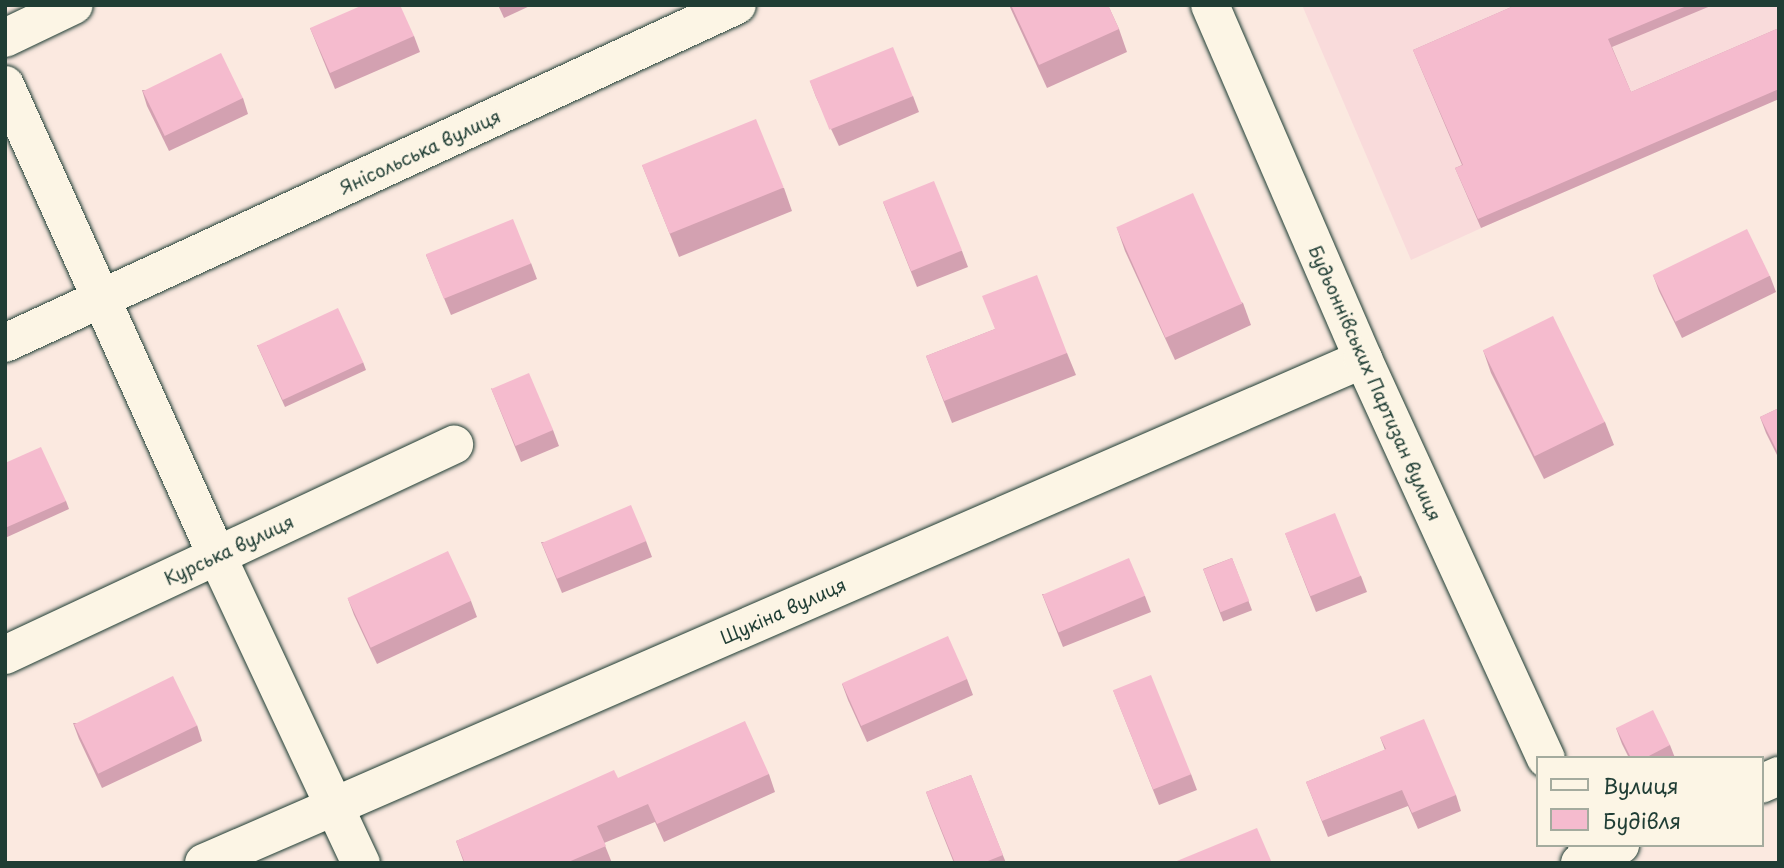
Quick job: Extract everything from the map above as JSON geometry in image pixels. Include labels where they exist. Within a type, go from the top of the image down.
[{"type":"street","points":[[5,38],[74,5]]},
{"type":"street","name":"Янісольська вулиця","points":[[5,343],[737,5]]},
{"type":"street","name":"Будьоннівських Партизан вулиця","points":[[1210,5],[1363,359],[1545,756]]},
{"type":"street","points":[[5,85],[104,299],[217,556],[337,806],[361,863]]},
{"type":"street","name":"Щукіна вулиця","points":[[204,863],[1363,359]]},
{"type":"street","name":"Курська вулиця","points":[[5,655],[453,445]]},
{"type":"shaded area","points":[[1302,5],[1779,5],[1779,93],[1411,260]]},
{"type":"building","points":[[363,5],[400,5],[414,36],[330,73],[310,28]]},
{"type":"building","points":[[1011,5],[1108,5],[1119,29],[1039,65]]},
{"type":"building","points":[[1516,5],[1689,5],[1608,39],[1631,92],[1779,28],[1779,89],[1478,219],[1455,168],[1463,165],[1413,50]]},
{"type":"building","points":[[893,47],[913,96],[829,130],[810,81]]},
{"type":"building","points":[[221,53],[243,98],[165,136],[143,91]]},
{"type":"building","points":[[756,119],[784,188],[670,234],[642,165]]},
{"type":"building","points":[[934,181],[962,251],[911,271],[883,202]]},
{"type":"building","points":[[1193,193],[1242,304],[1165,338],[1116,227]]},
{"type":"building","points":[[513,219],[531,264],[444,299],[426,254]]},
{"type":"building","points":[[1747,229],[1770,276],[1675,322],[1653,275]]},
{"type":"building","points":[[1037,275],[1067,353],[944,401],[926,356],[995,329],[982,296]]},
{"type":"building","points":[[338,308],[363,362],[283,400],[257,346]]},
{"type":"building","points":[[1553,316],[1605,422],[1535,456],[1483,350]]},
{"type":"building","points":[[529,373],[553,430],[515,446],[491,389]]},
{"type":"building","points":[[1779,408],[1779,455],[1760,417]]},
{"type":"building","points":[[41,447],[66,501],[5,528],[5,463]]},
{"type":"building","points":[[631,505],[646,541],[557,579],[542,543]]},
{"type":"building","points":[[1335,513],[1360,576],[1310,596],[1285,533]]},
{"type":"building","points":[[448,551],[471,601],[371,648],[347,598]]},
{"type":"building","points":[[1129,558],[1145,596],[1058,632],[1042,595]]},
{"type":"building","points":[[1232,558],[1249,601],[1220,612],[1203,570]]},
{"type":"building","points":[[948,636],[967,679],[861,726],[842,683]]},
{"type":"building","points":[[1151,675],[1191,774],[1153,790],[1113,690]]},
{"type":"building","points":[[173,676],[197,725],[98,774],[74,724]]},
{"type":"building","points":[[1653,710],[1670,745],[1649,756],[1630,756],[1616,728]]},
{"type":"building","points":[[1424,719],[1456,795],[1412,813],[1402,790],[1322,821],[1306,782],[1386,749],[1380,737]]},
{"type":"building","points":[[745,721],[769,774],[657,824],[648,804],[597,826],[606,846],[566,863],[465,863],[456,841],[614,770],[618,778]]},
{"type":"building","points":[[971,775],[1003,855],[983,863],[955,863],[926,792]]},
{"type":"building","points":[[1257,828],[1272,863],[1172,863]]}]
